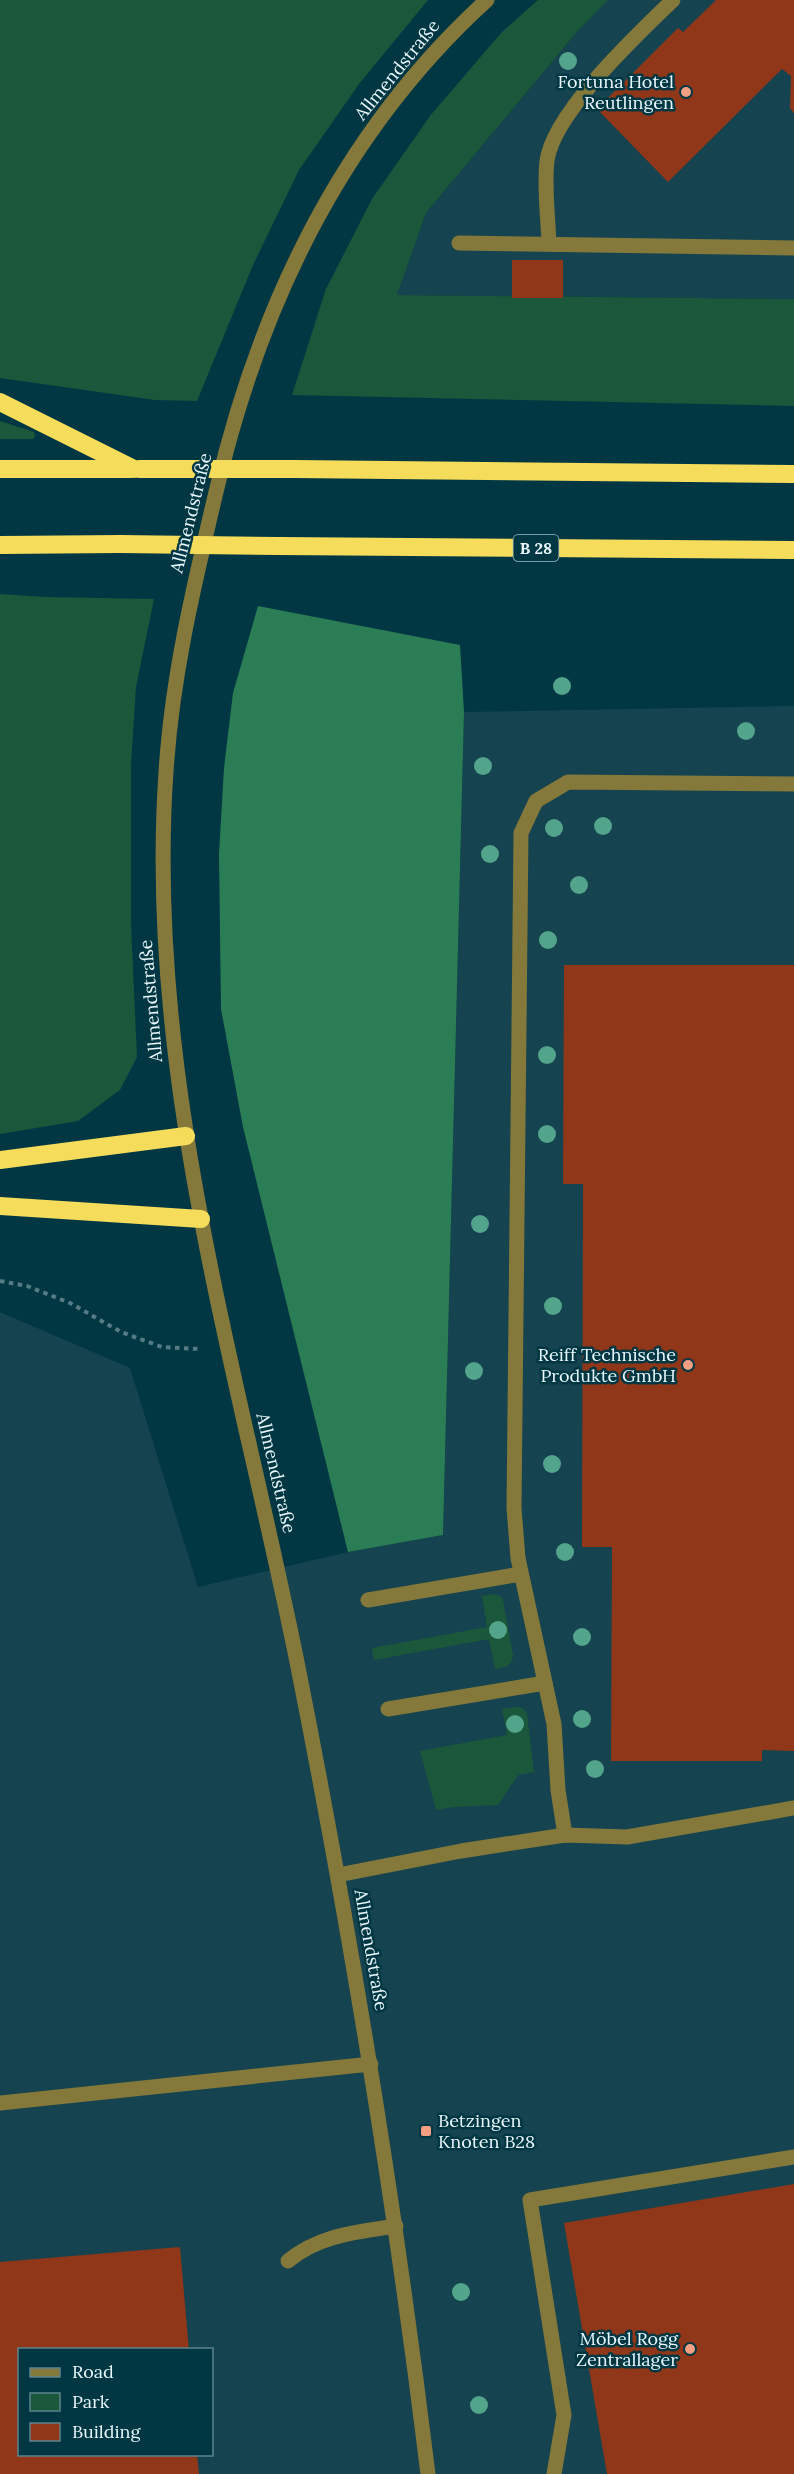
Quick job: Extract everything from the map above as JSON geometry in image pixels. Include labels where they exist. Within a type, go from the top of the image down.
[{"type":"highway","points":[[0,402],[136,469]]},
{"type":"highway","points":[[0,469],[294,469],[794,474]]},
{"type":"highway","name":"B 28","points":[[0,545],[794,550]]},
{"type":"highway","points":[[0,1160],[186,1136]]},
{"type":"highway","points":[[0,1206],[201,1219]]},
{"type":"street","name":"Allmendstraße","points":[[428,2474],[396,2226],[338,1875],[277,1564],[228,1348],[186,1136],[170,1015],[162,853],[173,693],[187,613],[224,458],[252,366],[284,282],[331,191],[388,107],[459,26],[487,0]]},
{"type":"street","points":[[549,243],[547,160],[557,132],[611,61],[672,0]]},
{"type":"street","points":[[459,243],[794,248]]},
{"type":"street","points":[[565,1835],[558,1790],[554,1724],[518,1558],[514,1508],[521,832],[536,801],[568,782],[794,784]]},
{"type":"street","points":[[368,1600],[521,1574]]},
{"type":"street","points":[[388,1709],[545,1683]]},
{"type":"street","points":[[338,1875],[461,1851],[565,1835],[627,1837],[794,1808]]},
{"type":"street","points":[[0,2103],[371,2064]]},
{"type":"street","points":[[554,2474],[564,2415],[530,2200],[794,2157]]},
{"type":"street","points":[[288,2261],[302,2250],[318,2242],[348,2234],[396,2226]]},
{"type":"path","points":[[0,1281],[27,1286],[70,1303],[121,1332],[162,1347],[228,1348]]},
{"type":"shaded area","points":[[608,0],[794,0],[794,299],[397,295],[426,213],[577,32]]},
{"type":"shaded area","points":[[794,706],[794,2474],[0,2474],[0,1312],[130,1368],[198,1587],[348,1552],[443,1535],[464,712]]},
{"type":"green space","points":[[0,0],[428,0],[359,84],[299,170],[253,265],[197,401],[155,400],[0,378]]},
{"type":"green space","points":[[538,0],[608,0],[577,32],[426,213],[397,295],[794,299],[794,406],[292,395],[326,289],[372,199],[430,116],[501,33]]},
{"type":"green space","points":[[0,421],[34,432],[35,436],[33,439],[0,439]]},
{"type":"green space","points":[[0,594],[154,599],[136,687],[131,764],[131,924],[137,1057],[120,1090],[78,1121],[0,1134]]},
{"type":"green space","points":[[258,606],[460,645],[464,712],[443,1535],[348,1552],[243,1127],[221,1009],[219,854],[224,768],[233,693]]},
{"type":"green space","points":[[494,1594],[503,1600],[513,1655],[507,1666],[495,1669],[489,1639],[374,1660],[372,1648],[487,1627],[482,1596]]},
{"type":"green space","points":[[523,1708],[527,1713],[534,1772],[518,1775],[498,1805],[436,1810],[420,1751],[507,1735],[502,1709]]},
{"type":"building","name":"Fortuna Hotel Reutlingen","points":[[716,0],[794,0],[794,113],[790,108],[791,76],[782,69],[668,182],[597,109],[678,28],[683,32]]},
{"type":"building","points":[[512,260],[563,260],[563,298],[512,298]]},
{"type":"building","name":"Reiff Technische Produkte GmbH","points":[[564,965],[794,965],[794,1751],[762,1750],[762,1761],[611,1761],[612,1547],[582,1547],[583,1184],[563,1184]]},
{"type":"building","name":"Möbel Rogg Zentrallager","points":[[794,2184],[794,2474],[607,2474],[564,2223]]},
{"type":"building","points":[[180,2247],[189,2348],[18,2348],[18,2456],[197,2456],[199,2474],[0,2474],[0,2262]]},
{"type":"place","name":"Fortuna Hotel Reutlingen","points":[[686,92]]},
{"type":"place","name":"Reiff Technische Produkte GmbH","points":[[688,1365]]},
{"type":"place","name":"Betzingen Knoten B28","points":[[426,2131]]},
{"type":"place","name":"Möbel Rogg Zentrallager","points":[[690,2349]]}]
